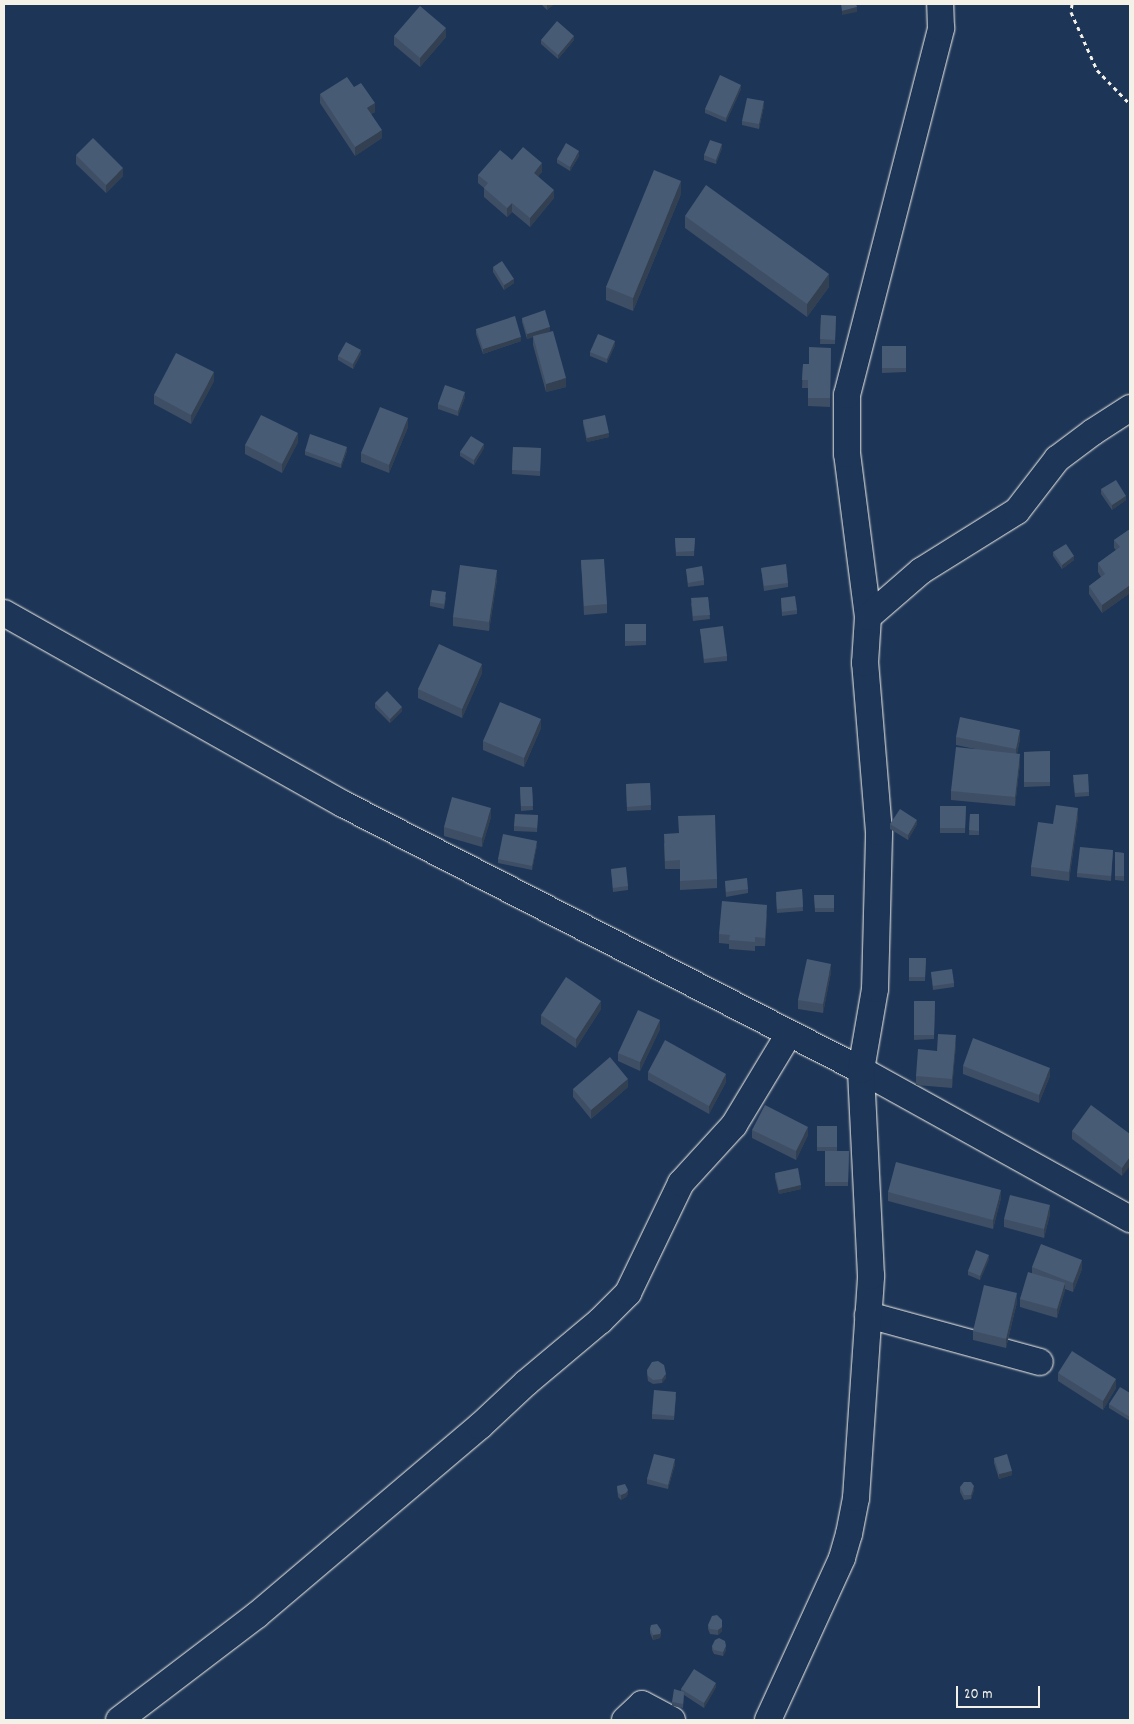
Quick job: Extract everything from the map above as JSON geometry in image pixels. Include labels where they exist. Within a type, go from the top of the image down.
[{"type":"street","points":[[768,1720],[842,1558],[856,1498],[871,1276],[861,1070],[875,989],[879,832],[865,663],[868,617],[846,454],[847,395],[941,28],[940,4]]},
{"type":"street","points":[[868,617],[921,571],[1016,511],[1057,459],[1093,432],[1130,408]]},
{"type":"street","points":[[4,613],[343,804],[861,1070],[1130,1219]]},
{"type":"street","points":[[119,1720],[264,1608],[480,1426],[526,1382],[600,1321],[628,1293],[681,1184],[734,1125],[789,1034]]},
{"type":"street","points":[[868,1315],[1040,1362]]},
{"type":"street","points":[[625,1720],[642,1704],[672,1720]]},
{"type":"path","points":[[1072,4],[1071,12],[1097,70],[1130,104]]},
{"type":"building","points":[[841,4],[856,4],[857,7],[842,11]]},
{"type":"building","points":[[420,6],[446,28],[420,58],[394,36]]},
{"type":"building","points":[[557,21],[574,36],[558,55],[541,40]]},
{"type":"building","points":[[720,75],[741,85],[726,118],[705,109]]},
{"type":"building","points":[[347,77],[354,87],[361,83],[375,103],[367,108],[382,130],[355,147],[320,94]]},
{"type":"building","points":[[747,98],[764,101],[759,124],[742,121]]},
{"type":"building","points":[[93,138],[123,168],[106,185],[76,155]]},
{"type":"building","points":[[710,140],[722,144],[716,160],[704,155]]},
{"type":"building","points":[[566,143],[579,151],[570,167],[557,159]]},
{"type":"building","points":[[523,147],[542,163],[534,173],[554,190],[530,218],[512,203],[507,208],[484,188],[488,183],[478,175],[500,150],[512,160]]},
{"type":"building","points":[[654,170],[681,181],[633,298],[606,287]]},
{"type":"building","points":[[706,185],[829,274],[807,304],[685,216]]},
{"type":"building","points":[[502,261],[514,279],[504,285],[493,267]]},
{"type":"building","points":[[545,310],[550,327],[527,334],[522,318]]},
{"type":"building","points":[[821,315],[836,316],[835,340],[820,339]]},
{"type":"building","points":[[515,316],[521,337],[483,349],[476,329]]},
{"type":"building","points":[[553,331],[566,378],[546,384],[533,336]]},
{"type":"building","points":[[598,334],[615,341],[607,359],[590,352]]},
{"type":"building","points":[[346,342],[361,350],[353,364],[338,356]]},
{"type":"building","points":[[882,346],[906,346],[906,368],[882,368]]},
{"type":"building","points":[[809,347],[831,348],[830,398],[808,398],[808,380],[802,380],[803,364],[809,364]]},
{"type":"building","points":[[176,353],[214,372],[191,415],[154,395]]},
{"type":"building","points":[[445,385],[465,392],[458,411],[438,404]]},
{"type":"building","points":[[380,407],[408,418],[389,465],[361,453]]},
{"type":"building","points":[[261,415],[298,433],[282,464],[245,445]]},
{"type":"building","points":[[605,415],[609,433],[587,438],[583,420]]},
{"type":"building","points":[[310,434],[347,447],[341,464],[305,451]]},
{"type":"building","points":[[471,436],[484,444],[474,460],[460,452]]},
{"type":"building","points":[[513,447],[541,448],[540,471],[512,470]]},
{"type":"building","points":[[1116,480],[1126,496],[1112,505],[1101,489]]},
{"type":"building","points":[[1130,529],[1130,585],[1102,605],[1089,586],[1105,574],[1098,563],[1120,547],[1114,540]]},
{"type":"building","points":[[675,538],[695,538],[694,551],[676,552]]},
{"type":"building","points":[[1066,544],[1074,556],[1062,565],[1053,552]]},
{"type":"building","points":[[604,559],[607,604],[584,606],[581,560]]},
{"type":"building","points":[[786,564],[788,583],[764,586],[761,568]]},
{"type":"building","points":[[460,565],[497,570],[489,622],[453,617]]},
{"type":"building","points":[[702,566],[704,580],[688,583],[686,569]]},
{"type":"building","points":[[432,590],[446,592],[444,604],[430,602]]},
{"type":"building","points":[[795,596],[797,610],[782,612],[781,598]]},
{"type":"building","points":[[708,597],[710,615],[693,616],[691,598]]},
{"type":"building","points":[[625,624],[646,624],[646,641],[625,641]]},
{"type":"building","points":[[723,626],[727,656],[704,659],[700,629]]},
{"type":"building","points":[[439,644],[482,664],[462,709],[418,689]]},
{"type":"building","points":[[387,691],[402,707],[390,719],[375,703]]},
{"type":"building","points":[[500,702],[541,719],[524,758],[483,741]]},
{"type":"building","points":[[960,717],[1020,730],[1016,749],[956,737]]},
{"type":"building","points":[[956,747],[1020,754],[1015,797],[951,791]]},
{"type":"building","points":[[1050,751],[1050,782],[1024,782],[1024,752]]},
{"type":"building","points":[[1088,774],[1089,792],[1075,793],[1073,775]]},
{"type":"building","points":[[650,783],[651,805],[627,807],[626,784]]},
{"type":"building","points":[[520,787],[532,787],[533,806],[521,806]]},
{"type":"building","points":[[452,797],[491,808],[482,838],[444,827]]},
{"type":"building","points":[[1056,805],[1078,808],[1069,872],[1031,867],[1038,822],[1053,824]]},
{"type":"building","points":[[940,806],[966,806],[965,828],[940,828]]},
{"type":"building","points":[[900,809],[917,820],[908,835],[890,824]]},
{"type":"building","points":[[515,814],[538,815],[537,828],[514,826]]},
{"type":"building","points":[[970,814],[979,814],[979,831],[969,830]]},
{"type":"building","points":[[715,815],[717,879],[680,881],[680,860],[665,861],[664,834],[679,833],[678,816]]},
{"type":"building","points":[[503,834],[537,841],[532,866],[498,859]]},
{"type":"building","points":[[1080,847],[1113,850],[1111,876],[1077,873]]},
{"type":"building","points":[[1115,852],[1124,853],[1124,876],[1115,876]]},
{"type":"building","points":[[626,867],[628,886],[613,888],[611,869]]},
{"type":"building","points":[[747,878],[748,889],[726,892],[725,881]]},
{"type":"building","points":[[802,889],[803,907],[777,909],[776,892]]},
{"type":"building","points":[[814,895],[834,895],[834,908],[815,908]]},
{"type":"building","points":[[722,901],[767,905],[765,938],[755,937],[755,942],[729,940],[730,935],[719,934]]},
{"type":"building","points":[[909,958],[926,958],[925,977],[909,977]]},
{"type":"building","points":[[807,959],[831,964],[823,1004],[798,1000]]},
{"type":"building","points":[[952,969],[954,983],[933,986],[931,972]]},
{"type":"building","points":[[566,977],[601,1001],[576,1039],[541,1015]]},
{"type":"building","points":[[914,1001],[935,1001],[934,1035],[914,1035]]},
{"type":"building","points":[[638,1010],[660,1020],[640,1062],[618,1053]]},
{"type":"building","points":[[938,1034],[956,1035],[952,1079],[916,1076],[918,1049],[937,1051]]},
{"type":"building","points":[[973,1038],[1050,1068],[1039,1095],[963,1066]]},
{"type":"building","points":[[665,1040],[726,1074],[709,1106],[648,1072]]},
{"type":"building","points":[[610,1057],[628,1079],[591,1110],[573,1089]]},
{"type":"building","points":[[765,1105],[808,1127],[796,1151],[752,1130]]},
{"type":"building","points":[[1091,1105],[1130,1134],[1130,1157],[1122,1168],[1072,1131]]},
{"type":"building","points":[[817,1126],[837,1126],[837,1147],[817,1147]]},
{"type":"building","points":[[825,1151],[849,1151],[848,1182],[825,1182]]},
{"type":"building","points":[[896,1162],[1001,1190],[993,1220],[888,1192]]},
{"type":"building","points":[[798,1168],[801,1185],[779,1190],[775,1173]]},
{"type":"building","points":[[1010,1195],[1050,1205],[1044,1229],[1004,1219]]},
{"type":"building","points":[[1041,1244],[1082,1260],[1073,1283],[1032,1267]]},
{"type":"building","points":[[976,1250],[989,1255],[980,1276],[968,1271]]},
{"type":"building","points":[[1028,1272],[1065,1283],[1057,1309],[1020,1299]]},
{"type":"building","points":[[984,1285],[1017,1293],[1006,1339],[973,1331]]},
{"type":"building","points":[[1072,1351],[1116,1379],[1103,1401],[1058,1373]]},
{"type":"building","points":[[658,1361],[664,1365],[666,1374],[662,1379],[653,1380],[648,1376],[647,1370],[652,1362]]},
{"type":"building","points":[[1120,1387],[1130,1393],[1130,1417],[1109,1404]]},
{"type":"building","points":[[654,1390],[676,1392],[674,1416],[652,1414]]},
{"type":"building","points":[[654,1454],[675,1459],[668,1485],[647,1479]]},
{"type":"building","points":[[1007,1454],[1012,1471],[999,1474],[994,1458]]},
{"type":"building","points":[[964,1482],[971,1482],[974,1486],[971,1495],[964,1495],[960,1487]]},
{"type":"building","points":[[625,1484],[628,1490],[621,1495],[618,1493],[617,1486]]},
{"type":"building","points":[[717,1615],[722,1620],[722,1627],[718,1630],[710,1629],[708,1625],[712,1616]]},
{"type":"building","points":[[657,1624],[661,1630],[660,1634],[653,1635],[650,1629],[651,1625]]},
{"type":"building","points":[[719,1638],[725,1641],[726,1646],[723,1652],[714,1650],[712,1646],[715,1640]]},
{"type":"building","points":[[694,1669],[716,1683],[704,1703],[681,1689]]},
{"type":"building","points":[[674,1689],[684,1692],[683,1704],[672,1702]]}]
